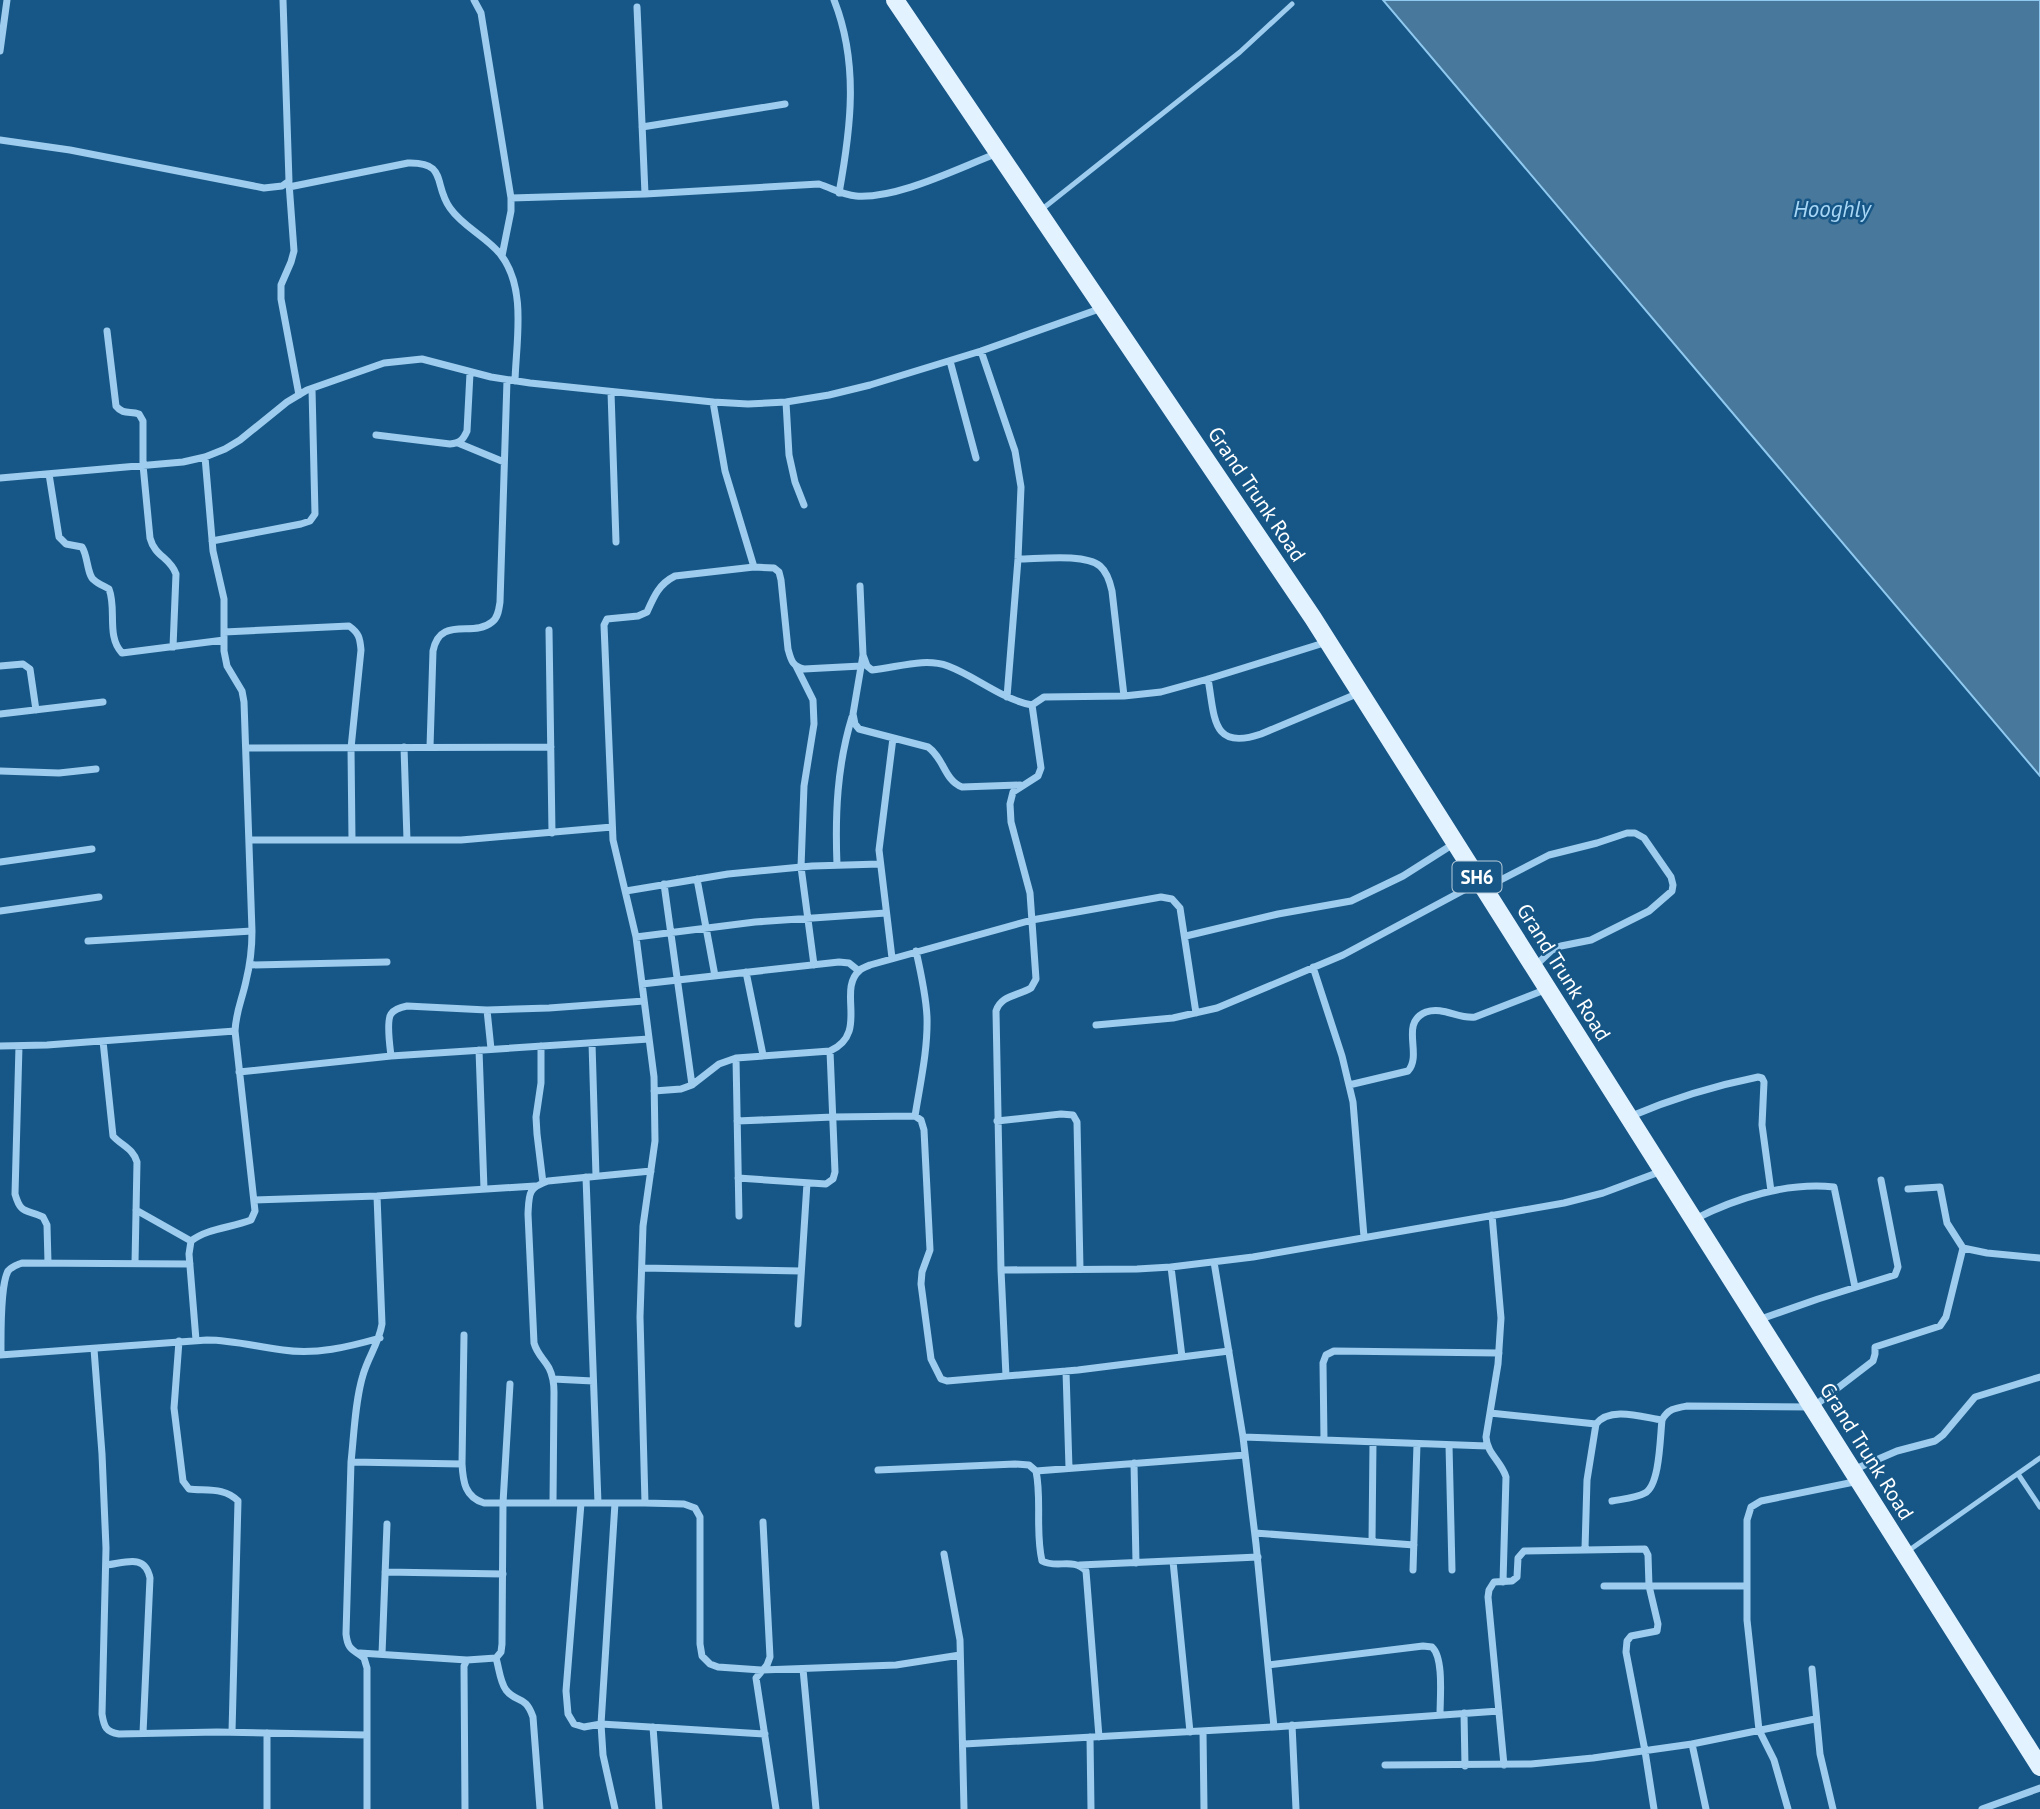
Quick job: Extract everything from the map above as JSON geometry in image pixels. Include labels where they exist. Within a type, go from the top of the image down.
[{"type":"main road","name":"Grand Trunk Road","points":[[895,0],[1328,642],[2040,1767]]},
{"type":"street","points":[[0,51],[7,0]]},
{"type":"street","points":[[283,0],[293,250],[281,285],[281,299],[299,395]]},
{"type":"street","points":[[834,0],[847,38],[850,96],[849,141],[839,193]]},
{"type":"street","points":[[476,1],[481,13],[512,198],[502,256]]},
{"type":"street","points":[[637,7],[645,194]]},
{"type":"street","points":[[642,127],[785,104]]},
{"type":"street","points":[[0,139],[264,188],[421,162],[432,166],[447,205],[456,216],[502,256],[515,285],[517,304],[504,462],[498,616],[492,623],[482,627],[452,630],[435,640],[430,747]]},
{"type":"street","points":[[512,198],[819,184],[839,193],[857,196],[880,194],[900,190],[999,153]]},
{"type":"street","points":[[0,478],[183,462],[205,457],[240,440],[288,401],[312,388],[384,363],[403,360],[422,359],[511,381],[611,392],[748,404],[786,402],[856,389],[981,351],[1103,308]]},
{"type":"street","points":[[107,331],[116,406],[119,411],[135,412],[142,417],[150,538],[153,548],[173,565],[176,574],[173,647]]},
{"type":"street","points":[[981,351],[1019,468],[1021,509],[1007,697]]},
{"type":"street","points":[[950,361],[976,458]]},
{"type":"street","points":[[376,435],[458,443],[464,439],[467,431],[470,373]]},
{"type":"street","points":[[212,541],[300,524],[310,521],[316,514],[312,388]]},
{"type":"street","points":[[611,392],[616,542]]},
{"type":"street","points":[[713,402],[725,471],[754,567]]},
{"type":"street","points":[[786,402],[789,455],[804,505]]},
{"type":"street","points":[[458,443],[504,462]]},
{"type":"street","points":[[191,1241],[201,1234],[251,1220],[255,1211],[235,1031],[236,1011],[250,965],[252,931],[244,702],[242,691],[227,666],[224,599],[215,567],[205,457]]},
{"type":"street","points":[[49,474],[59,537],[66,544],[82,547],[87,556],[89,575],[109,589],[112,597],[113,641],[122,653],[224,640]]},
{"type":"street","points":[[1018,559],[1077,559],[1090,561],[1101,567],[1112,591],[1124,696]]},
{"type":"street","points":[[645,1503],[641,1391],[642,1268],[644,1214],[655,1142],[654,1091],[635,937],[615,852],[612,827],[604,625],[607,619],[646,612],[657,589],[675,576],[754,567],[774,568],[779,572],[788,649],[791,660],[813,700],[814,712],[804,786],[801,867],[814,965]]},
{"type":"street","points":[[837,865],[835,824],[838,782],[863,655],[860,586]]},
{"type":"street","points":[[224,632],[349,626],[357,631],[361,650],[351,748],[352,840]]},
{"type":"street","points":[[549,629],[552,833]]},
{"type":"street","points":[[863,655],[867,666],[872,670],[933,662],[948,665],[1016,702],[1032,705],[1044,697],[1052,696],[1124,696],[1161,692],[1328,642]]},
{"type":"street","points":[[0,666],[23,664],[30,669],[36,710]]},
{"type":"street","points":[[796,667],[804,669],[861,666]]},
{"type":"street","points":[[1208,679],[1217,726],[1224,736],[1234,739],[1246,739],[1261,734],[1360,693]]},
{"type":"street","points":[[0,714],[103,702]]},
{"type":"street","points":[[1006,1376],[1001,1270],[996,1010],[999,1002],[1031,988],[1036,979],[1030,893],[1011,822],[1010,804],[1013,792],[1038,776],[1041,768],[1032,705]]},
{"type":"street","points":[[853,714],[859,729],[928,747],[935,752],[949,778],[962,788],[1021,785]]},
{"type":"street","points":[[892,738],[880,829],[880,864],[892,958]]},
{"type":"street","points":[[404,747],[407,840]]},
{"type":"street","points":[[246,748],[551,747]]},
{"type":"street","points":[[0,771],[59,773],[96,769]]},
{"type":"street","points":[[248,840],[461,840],[612,827]]},
{"type":"street","points":[[1096,1025],[1172,1018],[1217,1008],[1370,941],[1549,855],[1626,833],[1635,833],[1644,838],[1671,877],[1672,891],[1649,911],[1591,940],[1552,950],[1534,967]]},
{"type":"street","points":[[1186,936],[1278,914],[1351,901],[1394,881],[1455,843]]},
{"type":"street","points":[[0,862],[92,849]]},
{"type":"street","points":[[626,891],[697,878],[801,867],[880,864]]},
{"type":"street","points":[[697,878],[715,976]]},
{"type":"street","points":[[664,884],[692,1086]]},
{"type":"street","points":[[0,911],[99,897]]},
{"type":"street","points":[[654,1091],[692,1086],[719,1064],[736,1058],[830,1051],[841,1046],[850,1031],[852,981],[859,971],[870,965],[1032,920],[1161,897],[1172,899],[1181,908],[1196,1013]]},
{"type":"street","points":[[635,937],[706,927],[886,913]]},
{"type":"street","points":[[88,941],[252,931]]},
{"type":"street","points":[[915,1116],[927,1017],[916,951]]},
{"type":"street","points":[[250,965],[387,962]]},
{"type":"street","points":[[642,984],[849,962],[859,971]]},
{"type":"street","points":[[1313,967],[1349,1085],[1356,1124],[1364,1237]]},
{"type":"street","points":[[746,972],[763,1055]]},
{"type":"street","points":[[1349,1085],[1408,1071],[1413,1066],[1414,1056],[1411,1029],[1424,1013],[1445,1011],[1465,1018],[1475,1017],[1547,989]]},
{"type":"street","points":[[391,1056],[391,1014],[396,1009],[407,1006],[486,1010],[644,1001]]},
{"type":"street","points":[[486,1010],[491,1049]]},
{"type":"street","points":[[0,1046],[235,1031]]},
{"type":"street","points":[[239,1072],[391,1056],[649,1039]]},
{"type":"street","points":[[103,1041],[113,1136],[128,1147],[137,1162],[135,1263]]},
{"type":"street","points":[[592,1043],[596,1176]]},
{"type":"street","points":[[19,1046],[15,1194],[18,1206],[26,1213],[43,1217],[47,1225],[48,1263]]},
{"type":"street","points":[[541,1046],[537,1126],[539,1184],[529,1195],[528,1214],[534,1343],[553,1379],[553,1503]]},
{"type":"street","points":[[479,1050],[484,1189]]},
{"type":"street","points":[[738,1178],[826,1184],[833,1179],[835,1172],[830,1051]]},
{"type":"street","points":[[736,1058],[739,1216]]},
{"type":"street","points":[[1629,1117],[1677,1097],[1719,1085],[1762,1078],[1762,1125],[1771,1191]]},
{"type":"street","points":[[997,1121],[1061,1114],[1073,1115],[1077,1122],[1080,1269]]},
{"type":"street","points":[[737,1121],[915,1116],[921,1121],[924,1130],[930,1250],[922,1272],[921,1284],[931,1359],[941,1379],[947,1381],[1066,1371],[1229,1351]]},
{"type":"street","points":[[254,1200],[484,1189],[651,1171]]},
{"type":"street","points":[[1001,1270],[1171,1267],[1253,1257],[1584,1199],[1663,1171]]},
{"type":"street","points":[[586,1177],[598,1503]]},
{"type":"street","points":[[1758,1320],[1893,1276],[1898,1272],[1881,1180]]},
{"type":"street","points":[[798,1324],[807,1183]]},
{"type":"street","points":[[1694,1220],[1735,1200],[1771,1191],[1830,1186],[1836,1189],[1855,1287]]},
{"type":"street","points":[[1908,1189],[1940,1187],[1947,1223],[1963,1248],[2040,1258]]},
{"type":"street","points":[[377,1196],[382,1316],[380,1338],[362,1379],[351,1462],[346,1634],[352,1651],[467,1660],[496,1658],[501,1652],[503,1503],[510,1384]]},
{"type":"street","points":[[136,1210],[191,1241]]},
{"type":"street","points":[[1492,1215],[1501,1318],[1499,1353],[1486,1437],[1487,1446],[1503,1466],[1506,1477],[1503,1582]]},
{"type":"street","points":[[191,1241],[190,1264],[196,1340]]},
{"type":"street","points":[[1612,1501],[1645,1493],[1652,1487],[1662,1420],[1666,1412],[1687,1406],[1812,1407],[1873,1361],[1875,1347],[1940,1326],[1946,1317],[1963,1248]]},
{"type":"street","points":[[1214,1262],[1243,1437],[1275,1727]]},
{"type":"street","points":[[190,1264],[22,1263],[10,1268],[3,1278],[1,1292],[0,1355],[196,1340],[224,1340],[285,1351],[307,1352],[330,1350],[380,1338]]},
{"type":"street","points":[[1171,1267],[1182,1357]]},
{"type":"street","points":[[642,1268],[801,1271]]},
{"type":"street","points":[[464,1335],[462,1464],[467,1493],[474,1500],[484,1503],[645,1503],[684,1504],[695,1508],[700,1517],[700,1644],[702,1656],[710,1664],[761,1670],[803,1669],[896,1665],[960,1655]]},
{"type":"street","points":[[179,1341],[174,1408],[183,1481],[189,1489],[221,1491],[232,1494],[238,1501],[232,1732]]},
{"type":"street","points":[[94,1349],[103,1467],[106,1565],[102,1714],[104,1726],[109,1732],[367,1735]]},
{"type":"street","points":[[1324,1440],[1323,1363],[1326,1355],[1334,1351],[1499,1353]]},
{"type":"street","points":[[1066,1371],[1069,1468]]},
{"type":"street","points":[[1788,1809],[1774,1760],[1759,1730],[1750,1661],[1746,1586],[1747,1520],[1751,1507],[1761,1501],[1856,1476],[1896,1451],[1935,1441],[1976,1397],[2040,1377]]},
{"type":"street","points":[[553,1379],[593,1381]]},
{"type":"street","points":[[1490,1413],[1596,1424]]},
{"type":"street","points":[[1586,1549],[1587,1472],[1596,1424],[1609,1414],[1662,1420]]},
{"type":"street","points":[[1243,1437],[1487,1446]]},
{"type":"street","points":[[1372,1542],[1373,1442]]},
{"type":"street","points":[[1413,1570],[1417,1444]]},
{"type":"street","points":[[1450,1445],[1452,1570]]},
{"type":"street","points":[[1036,1471],[1245,1455]]},
{"type":"street","points":[[351,1462],[462,1464]]},
{"type":"street","points":[[1134,1463],[1136,1563]]},
{"type":"street","points":[[878,1470],[1029,1465],[1036,1471],[1039,1482],[1040,1549],[1042,1561],[1048,1564],[1258,1557]]},
{"type":"street","points":[[581,1503],[566,1704],[574,1724],[584,1727],[601,1724],[765,1734]]},
{"type":"street","points":[[615,1503],[601,1724],[603,1755],[615,1809]]},
{"type":"street","points":[[763,1522],[771,1649],[766,1665],[756,1678],[776,1809]]},
{"type":"street","points":[[382,1654],[387,1524]]},
{"type":"street","points":[[1255,1533],[1413,1545]]},
{"type":"street","points":[[1504,1765],[1488,1597],[1494,1582],[1512,1581],[1517,1577],[1518,1558],[1524,1551],[1645,1549],[1657,1616],[1657,1631],[1631,1636],[1627,1641],[1626,1652],[1646,1751],[1654,1809]]},
{"type":"street","points":[[944,1554],[956,1616],[960,1655],[964,1809]]},
{"type":"street","points":[[1173,1560],[1190,1732]]},
{"type":"street","points":[[106,1565],[137,1561],[145,1564],[149,1570],[144,1733]]},
{"type":"street","points":[[1080,1565],[1086,1571],[1098,1737]]},
{"type":"street","points":[[385,1572],[503,1574]]},
{"type":"street","points":[[1604,1586],[1746,1586]]},
{"type":"street","points":[[1268,1665],[1432,1647],[1437,1652],[1439,1663],[1440,1715]]},
{"type":"street","points":[[358,1653],[365,1658],[367,1668],[367,1809]]},
{"type":"street","points":[[496,1658],[507,1691],[528,1705],[533,1717],[540,1809]]},
{"type":"street","points":[[466,1809],[464,1666],[467,1660]]},
{"type":"street","points":[[803,1669],[816,1809]]},
{"type":"street","points":[[1812,1669],[1820,1754],[1833,1809]]},
{"type":"street","points":[[964,1744],[1292,1726],[1499,1711]]},
{"type":"street","points":[[1464,1713],[1465,1766]]},
{"type":"street","points":[[1385,1766],[1504,1765],[1593,1758],[1692,1744],[1815,1718]]},
{"type":"street","points":[[1292,1726],[1296,1809]]},
{"type":"street","points":[[653,1727],[659,1809]]},
{"type":"street","points":[[1203,1731],[1204,1809]]},
{"type":"street","points":[[267,1733],[267,1809]]},
{"type":"street","points":[[1090,1737],[1091,1809]]},
{"type":"street","points":[[1692,1744],[1706,1809]]},
{"type":"street","points":[[1982,1809],[2040,1788]]},
{"type":"lane","points":[[1039,212],[1240,52],[1292,4]]},
{"type":"lane","points":[[1905,1553],[2040,1458]]},
{"type":"lane","points":[[2018,1474],[2040,1507]]},
{"type":"water","name":"Hooghly","points":[[1383,0],[2040,0],[2040,776]]}]
